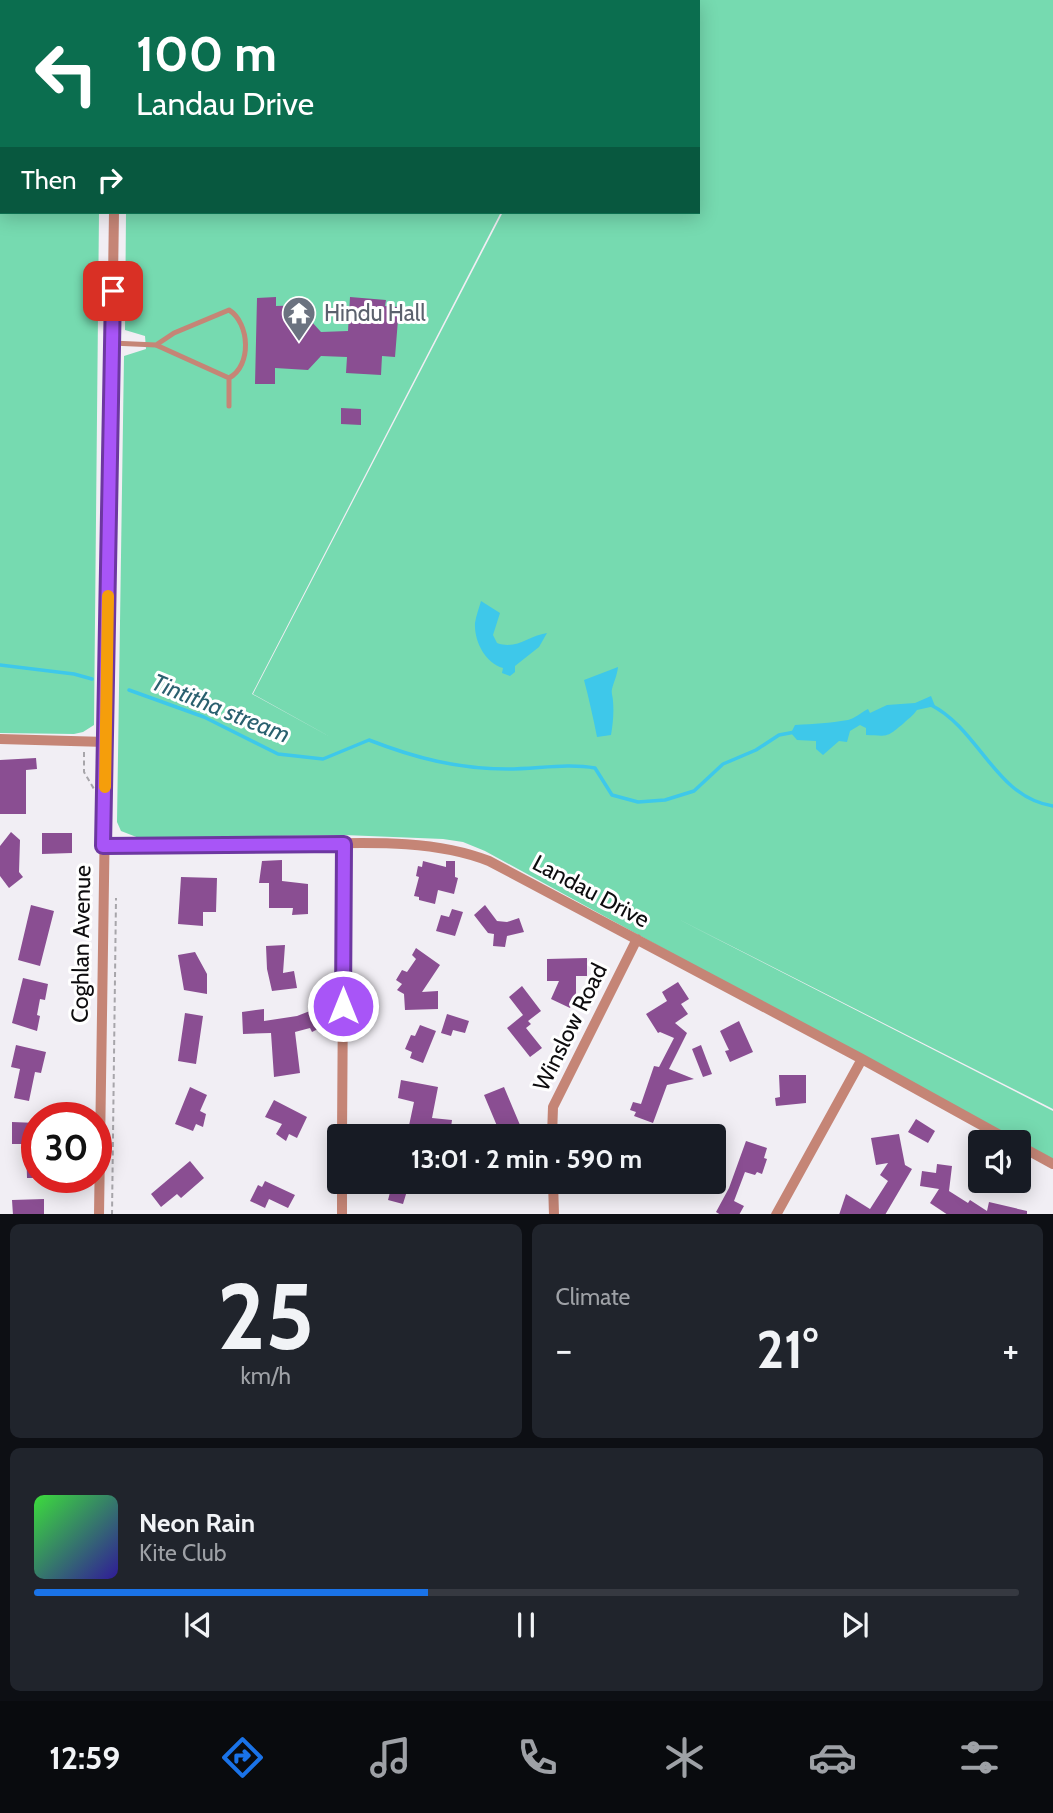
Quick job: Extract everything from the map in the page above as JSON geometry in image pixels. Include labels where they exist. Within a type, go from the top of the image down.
[{"type":"street","name":"Coghlan Avenue","points":[[99,1214],[114,214]]},
{"type":"street","points":[[0,739],[106,742]]},
{"type":"street","points":[[342,1124],[344,844]]},
{"type":"street","name":"Landau Drive","points":[[103,846],[344,844],[432,847],[461,851],[489,861],[990,1130]]},
{"type":"street","name":"Winslow Road","points":[[551,1124],[554,1107],[637,939]]},
{"type":"street","points":[[776,1214],[862,1059]]},
{"type":"street","points":[[1031,1152],[1053,1164]]},
{"type":"street","points":[[342,1194],[342,1214]]},
{"type":"street","points":[[553,1194],[554,1214]]},
{"type":"lane","points":[[156,345],[174,333],[229,310],[237,315],[245,348],[242,364],[236,374],[229,378]]},
{"type":"lane","points":[[112,343],[156,345],[229,378]]},
{"type":"lane","points":[[229,378],[229,406]]},
{"type":"path","points":[[84,749],[84,772],[98,796]]},
{"type":"path","points":[[111,1214],[116,890]]},
{"type":"green space","points":[[700,0],[1053,0],[1053,1109],[676,918],[1053,1111],[1053,1162],[1031,1150],[1031,1130],[995,1130],[485,851],[463,842],[344,835],[139,838],[121,831],[117,822],[124,356],[146,349],[145,336],[125,330],[126,214],[500,214],[252,694],[334,739],[253,694],[502,214],[700,214]]},
{"type":"green space","points":[[0,214],[99,214],[94,725],[74,734],[0,733]]},
{"type":"water","points":[[481,601],[500,613],[493,635],[497,643],[517,644],[547,633],[539,647],[515,666],[515,672],[510,676],[502,673],[503,668],[486,656],[479,644],[475,623]]},
{"type":"water","points":[[618,667],[612,690],[611,735],[597,737],[584,680]]},
{"type":"water","points":[[931,696],[935,706],[917,710],[890,734],[866,735],[866,728],[860,725],[850,731],[847,742],[839,741],[823,755],[816,749],[816,741],[797,740],[791,733],[795,725],[848,720],[868,709],[870,713],[887,705],[915,703]]},
{"type":"building","points":[[276,297],[276,306],[310,305],[311,321],[321,332],[348,331],[350,297],[386,300],[385,306],[399,307],[395,357],[382,356],[381,375],[346,373],[347,357],[321,356],[308,370],[275,368],[275,384],[255,384],[257,298]]},
{"type":"building","points":[[341,408],[361,409],[361,425],[341,424]]},
{"type":"building","points":[[36,758],[37,769],[26,770],[26,814],[0,814],[0,760]]},
{"type":"building","points":[[11,832],[20,840],[19,872],[23,877],[9,888],[0,876],[0,846]]},
{"type":"building","points":[[42,833],[72,833],[72,853],[42,854]]},
{"type":"building","points":[[282,860],[282,881],[308,884],[308,914],[292,915],[293,908],[269,908],[269,883],[259,883],[262,861]]},
{"type":"building","points":[[423,861],[446,867],[446,861],[455,861],[455,877],[458,878],[454,894],[438,890],[435,904],[414,896],[419,877],[416,876],[418,866],[422,867]]},
{"type":"building","points":[[181,877],[217,878],[216,912],[203,912],[203,926],[178,924]]},
{"type":"building","points":[[31,905],[54,911],[40,966],[18,960]]},
{"type":"building","points":[[485,905],[497,921],[507,922],[519,918],[524,932],[507,936],[505,947],[493,946],[494,934],[488,933],[474,915]]},
{"type":"building","points":[[452,909],[463,912],[455,936],[436,931],[441,915],[449,917]]},
{"type":"building","points":[[285,945],[283,973],[294,971],[297,988],[272,991],[266,946]]},
{"type":"building","points":[[416,948],[440,965],[422,992],[438,991],[438,1009],[405,1010],[404,994],[397,990],[402,984],[396,980],[402,970],[407,972],[416,959],[412,955]]},
{"type":"building","points":[[195,952],[207,974],[207,994],[184,990],[178,955]]},
{"type":"building","points":[[587,958],[587,976],[576,976],[576,993],[570,1008],[551,999],[559,981],[547,981],[547,959]]},
{"type":"building","points":[[23,978],[48,984],[45,1000],[40,999],[37,1031],[12,1023]]},
{"type":"building","points":[[678,982],[689,999],[681,1004],[688,1014],[675,1023],[687,1033],[669,1069],[694,1079],[667,1085],[653,1123],[634,1116],[636,1112],[630,1110],[633,1102],[641,1104],[654,1066],[659,1067],[674,1038],[658,1033],[646,1014],[667,1001],[662,992]]},
{"type":"building","points":[[522,986],[541,1011],[528,1021],[531,1024],[526,1028],[542,1048],[530,1057],[507,1028],[523,1015],[509,997]]},
{"type":"building","points":[[264,1009],[264,1021],[297,1016],[315,1009],[322,1027],[312,1032],[310,1028],[295,1032],[300,1073],[274,1077],[271,1033],[243,1034],[242,1012]]},
{"type":"building","points":[[185,1013],[203,1016],[196,1064],[178,1061]]},
{"type":"building","points":[[447,1014],[469,1021],[465,1033],[453,1030],[451,1036],[441,1033]]},
{"type":"building","points":[[739,1021],[753,1052],[730,1062],[725,1051],[729,1050],[720,1031]]},
{"type":"building","points":[[420,1025],[436,1031],[423,1063],[410,1058],[412,1052],[405,1049],[411,1035],[415,1036]]},
{"type":"building","points":[[16,1045],[46,1052],[41,1073],[35,1072],[29,1101],[14,1098],[20,1069],[11,1067]]},
{"type":"building","points":[[701,1045],[712,1074],[703,1077],[692,1049]]},
{"type":"building","points":[[779,1075],[806,1075],[806,1103],[776,1106],[775,1098],[780,1097]]},
{"type":"building","points":[[401,1080],[438,1087],[432,1118],[452,1120],[451,1124],[409,1124],[414,1102],[398,1098]]},
{"type":"building","points":[[190,1087],[207,1095],[200,1111],[206,1114],[203,1127],[196,1124],[193,1131],[175,1124]]},
{"type":"building","points":[[504,1087],[520,1124],[496,1124],[484,1095]]},
{"type":"building","points":[[274,1100],[307,1117],[297,1138],[289,1134],[286,1141],[276,1134],[282,1124],[265,1117]]},
{"type":"building","points":[[916,1119],[935,1131],[928,1143],[908,1132]]},
{"type":"building","points":[[12,1122],[21,1122],[21,1144],[12,1144]]},
{"type":"building","points":[[899,1134],[905,1165],[912,1169],[886,1214],[839,1214],[846,1194],[870,1209],[888,1181],[880,1175],[888,1163],[876,1165],[871,1138]]},
{"type":"building","points":[[746,1141],[767,1148],[762,1174],[745,1172],[734,1201],[744,1206],[740,1214],[716,1212]]},
{"type":"building","points":[[190,1161],[204,1178],[181,1198],[177,1194],[161,1207],[151,1194]]},
{"type":"building","points":[[937,1164],[952,1166],[949,1191],[968,1203],[970,1200],[987,1211],[989,1202],[1027,1211],[1027,1214],[946,1214],[930,1203],[939,1189],[920,1186],[922,1171],[936,1173]]},
{"type":"building","points":[[265,1181],[295,1195],[288,1208],[269,1199],[265,1208],[250,1201],[258,1185],[262,1187]]},
{"type":"building","points":[[390,1194],[406,1194],[403,1204],[388,1200]]},
{"type":"building","points":[[44,1199],[44,1214],[13,1214],[12,1200]]},
{"type":"waterway","points":[[0,665],[74,674],[92,679]]},
{"type":"waterway","name":"Tintitha stream","points":[[129,690],[204,717],[278,754],[323,759],[369,740],[454,765],[508,769],[574,766],[595,768],[612,795],[638,802],[665,800],[694,791],[723,764],[756,750],[779,735],[795,732]]},
{"type":"waterway","name":"Tintitha stream","points":[[931,705],[963,730],[1016,790],[1033,800],[1053,806]]},
{"type":"slow traffic","points":[[105,787],[108,596]]},
{"type":"place","name":"Hindu Hall","points":[[299,343]]},
{"type":"route","points":[[113,291],[103,846],[344,844],[343,1006]]}]
